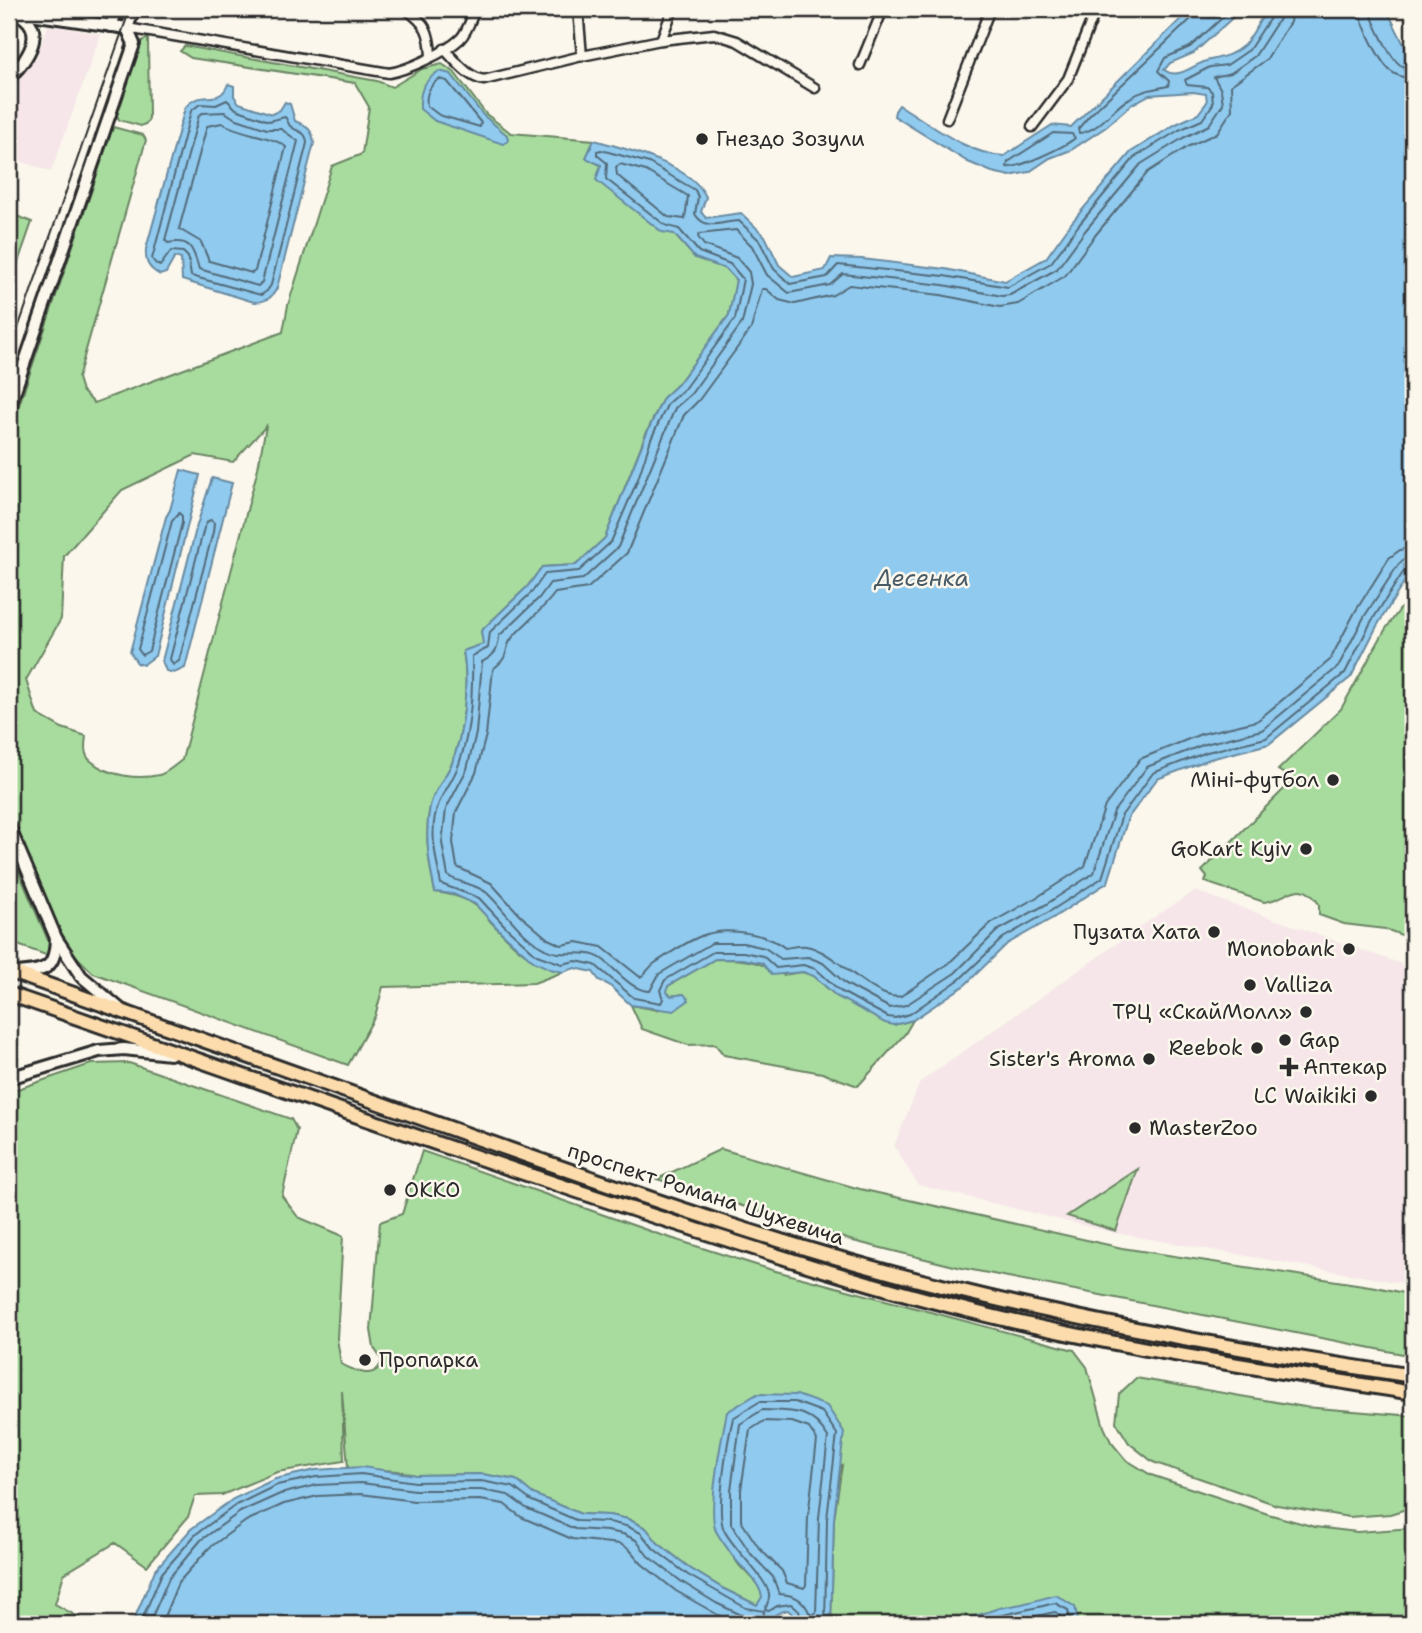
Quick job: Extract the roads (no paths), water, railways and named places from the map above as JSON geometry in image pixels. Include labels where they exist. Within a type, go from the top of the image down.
[{"type":"main road","points":[[111,26],[117,9]]},
{"type":"main road","points":[[9,408],[134,44],[127,28],[134,9]]},
{"type":"main road","points":[[13,11],[49,14],[127,28]]},
{"type":"main road","points":[[9,78],[21,66],[34,42],[33,30],[28,22],[13,11]]},
{"type":"main road","points":[[33,30],[49,14]]},
{"type":"main road","points":[[9,826],[56,938],[81,975],[124,1012]]},
{"type":"main road","points":[[12,972],[42,971],[50,965],[56,954],[56,938]]},
{"type":"main road","name":"проспект Романа Шухевича","points":[[12,972],[620,1189],[912,1278],[952,1289],[1267,1354],[1413,1376]]},
{"type":"main road","name":"проспект Романа Шухевича","points":[[9,994],[607,1201],[795,1261],[946,1305],[1207,1361],[1413,1393]]},
{"type":"main road","points":[[9,1078],[99,1051],[124,1049],[188,1056]]},
{"type":"street","points":[[406,9],[425,26],[430,39],[431,56]]},
{"type":"street","points":[[127,28],[389,73],[408,68],[460,39],[466,32],[475,9]]},
{"type":"street","points":[[578,9],[582,56]]},
{"type":"street","points":[[661,40],[673,9]]},
{"type":"street","points":[[860,65],[883,9]]},
{"type":"street","points":[[947,120],[990,9]]},
{"type":"street","points":[[1032,127],[1068,79],[1096,9]]},
{"type":"street","points":[[444,49],[468,74],[484,80],[661,40],[714,34],[726,37],[816,88]]},
{"type":"water","name":"Десенка","points":[[1191,9],[1242,9],[1194,53],[1170,63],[1164,70],[1170,73],[1176,74],[1236,51],[1244,45],[1269,9],[1384,9],[1407,51],[1413,53],[1413,568],[1377,626],[1351,677],[1269,744],[1210,759],[1157,779],[1128,818],[1108,882],[1007,944],[965,985],[913,1020],[894,1025],[885,1023],[836,996],[814,976],[803,972],[772,975],[762,963],[742,959],[715,959],[668,986],[667,992],[671,996],[684,994],[689,1000],[674,1011],[631,1005],[609,985],[599,980],[593,972],[575,968],[563,972],[533,961],[475,904],[453,894],[435,892],[428,849],[428,817],[432,800],[452,763],[460,737],[465,692],[463,651],[483,644],[481,631],[527,587],[542,567],[576,565],[605,538],[663,398],[678,384],[729,315],[736,280],[726,269],[695,258],[674,234],[662,232],[596,180],[601,165],[586,158],[594,140],[657,160],[687,176],[706,197],[701,212],[706,218],[741,213],[765,236],[779,265],[793,277],[825,270],[831,258],[945,269],[1005,281],[1046,258],[1072,222],[1131,152],[1176,124],[1198,114],[1207,102],[1206,94],[1193,92],[1149,95],[1131,105],[1106,127],[1071,150],[1050,158],[1029,172],[1010,176],[968,162],[894,116],[899,105],[963,144],[976,150],[1004,156],[1052,125],[1071,127]]},
{"type":"water","points":[[439,71],[451,74],[483,115],[507,135],[508,141],[503,144],[435,121],[420,109],[420,96],[424,87]]},
{"type":"water","points":[[228,84],[234,86],[234,96],[239,103],[272,114],[280,110],[285,102],[290,104],[295,121],[309,129],[314,143],[277,288],[268,299],[258,302],[182,280],[181,259],[175,257],[166,273],[160,275],[150,267],[146,258],[146,249],[185,108],[197,99],[220,95]]},
{"type":"water","points":[[181,470],[200,475],[155,656],[143,665],[137,663],[130,652]]},
{"type":"water","points":[[212,478],[232,483],[185,668],[174,673],[166,671],[162,661]]},
{"type":"water","points":[[757,1394],[797,1395],[827,1406],[844,1432],[834,1519],[831,1624],[796,1624],[788,1610],[776,1614],[769,1624],[132,1624],[155,1570],[191,1529],[233,1499],[275,1479],[315,1470],[362,1467],[416,1475],[482,1474],[516,1480],[533,1494],[581,1514],[628,1519],[646,1528],[658,1543],[691,1569],[757,1605],[762,1597],[760,1591],[716,1531],[713,1507],[727,1412]]},
{"type":"water","points":[[1056,1595],[1075,1607],[1079,1624],[952,1624],[999,1608]]},
{"type":"tram line","points":[[9,354],[130,9]]},
{"type":"place","name":"Гнездо Зозули","points":[[702,139]]},
{"type":"place","name":"Міні-футбол","points":[[1333,780]]},
{"type":"place","name":"GoKart Kyiv","points":[[1306,849]]},
{"type":"place","name":"Пузата Хата","points":[[1214,932]]},
{"type":"place","name":"Monobank","points":[[1349,949]]},
{"type":"place","name":"Valliza","points":[[1250,985]]},
{"type":"place","name":"ТРЦ «СкайМолл»","points":[[1306,1012]]},
{"type":"place","name":"Gap","points":[[1285,1040]]},
{"type":"place","name":"Reebok","points":[[1257,1048]]},
{"type":"place","name":"Sister's Aroma","points":[[1149,1059]]},
{"type":"place","name":"Аптекар","points":[[1289,1067]]},
{"type":"place","name":"LC Waikiki","points":[[1371,1096]]},
{"type":"place","name":"MasterZoo","points":[[1135,1128]]},
{"type":"place","name":"ОККО","points":[[390,1190]]},
{"type":"place","name":"Пропарка","points":[[365,1360]]}]
